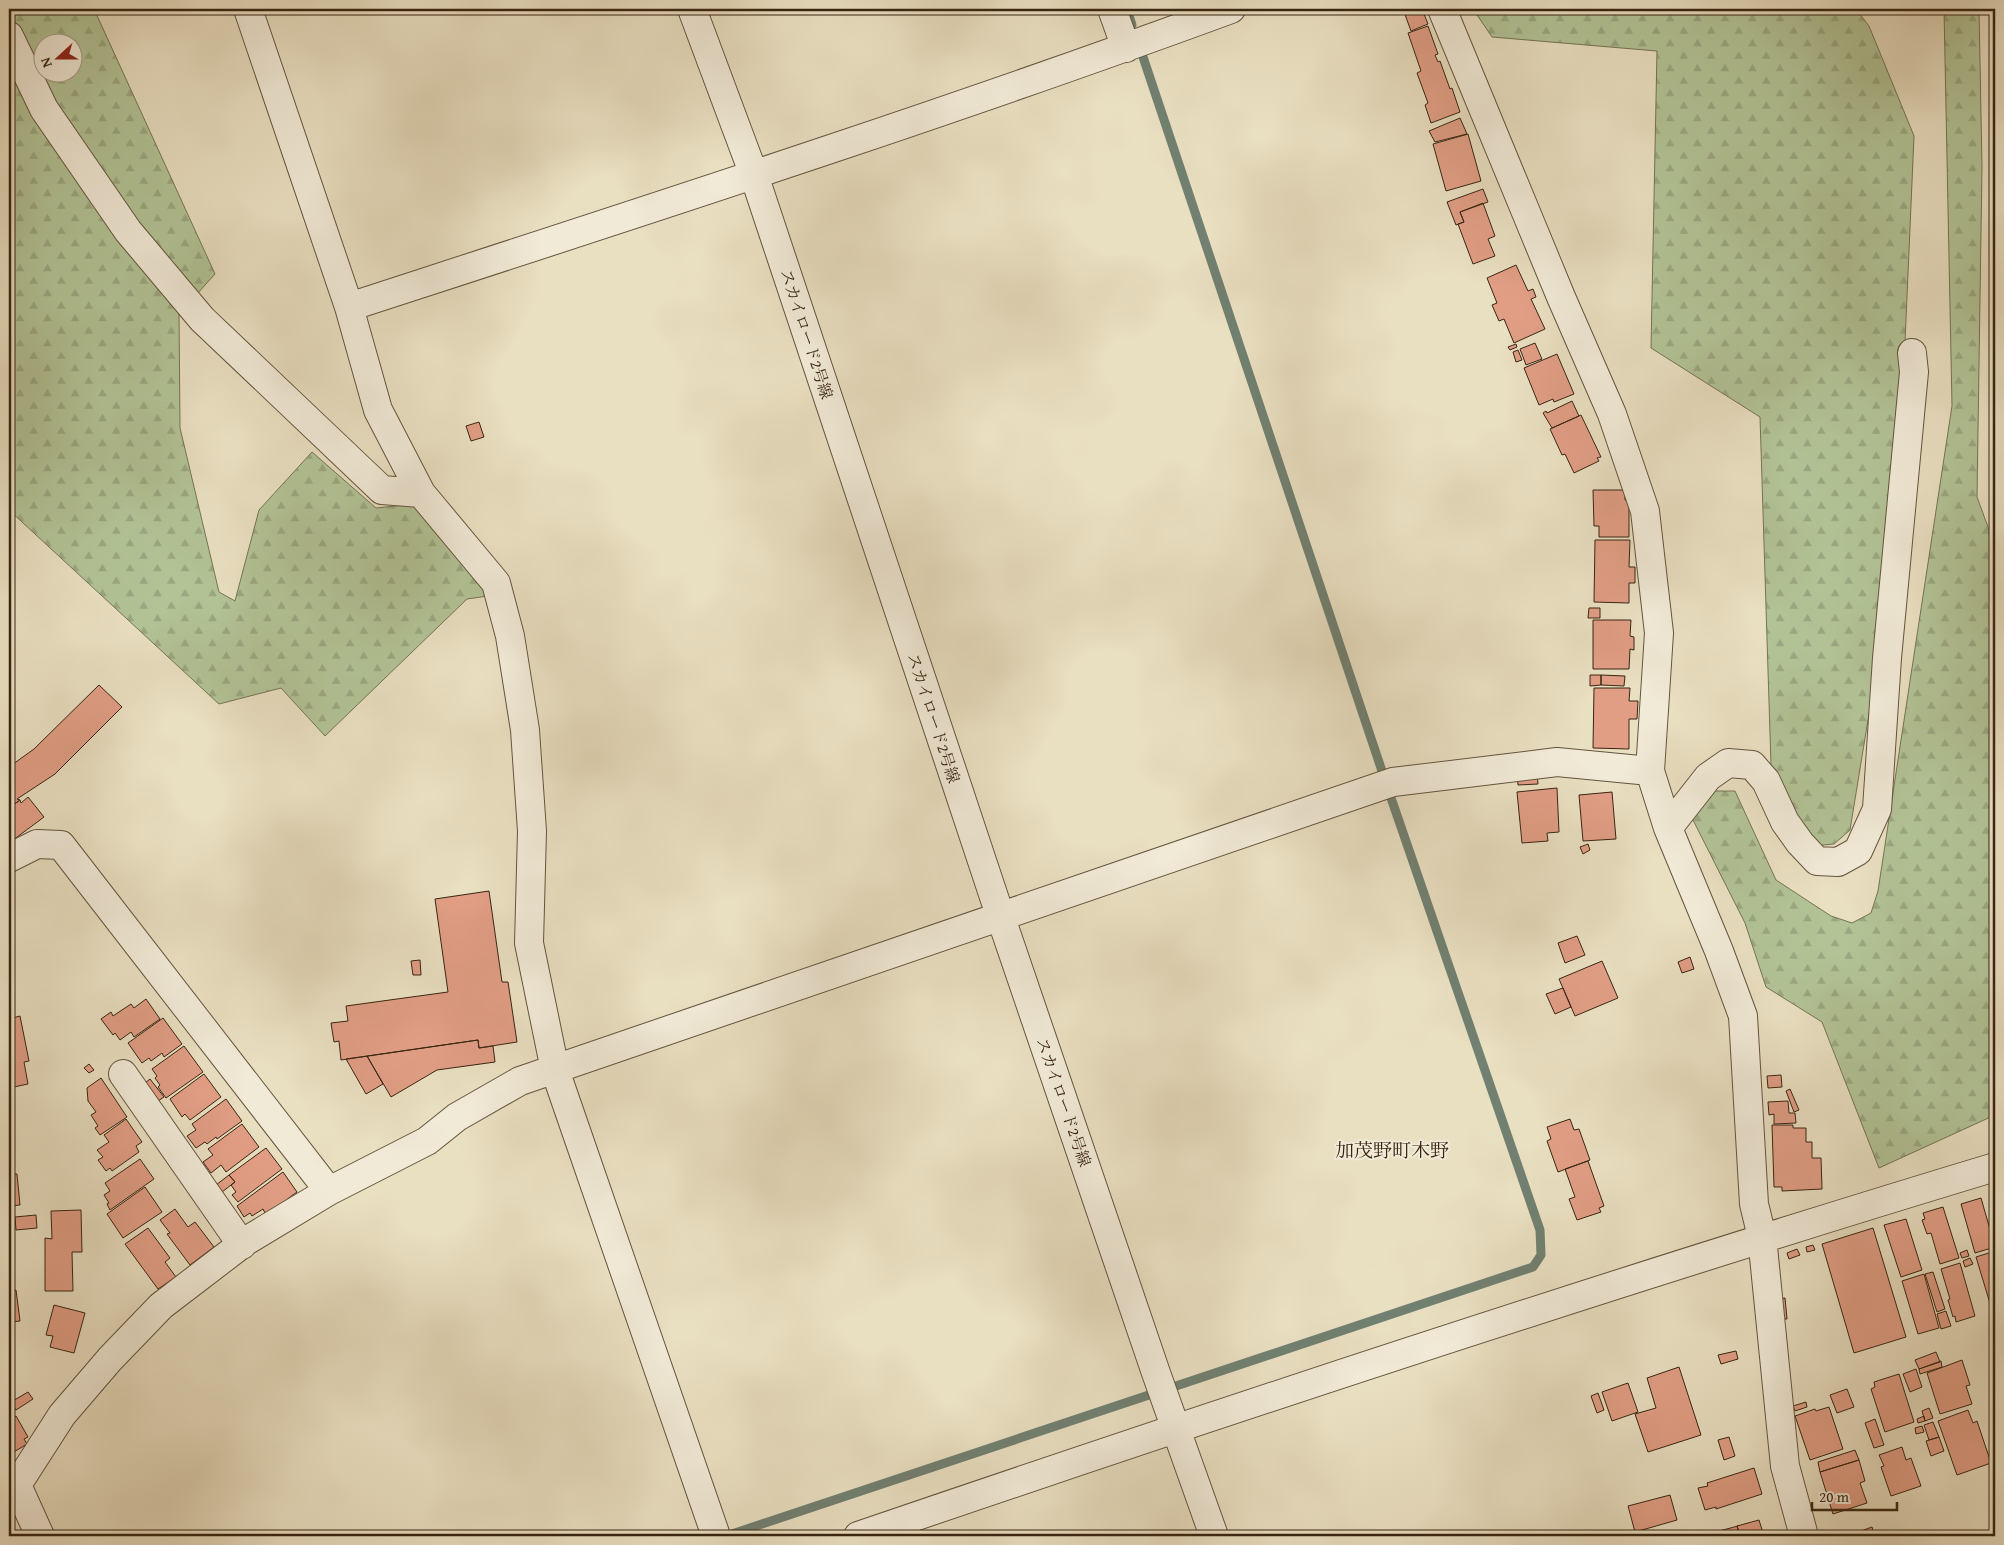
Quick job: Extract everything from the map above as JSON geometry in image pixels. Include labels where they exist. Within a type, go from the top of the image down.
[{"type":"street","points":[[248,9],[349,307],[378,410],[421,494],[496,582],[510,636],[525,730],[532,831],[529,943],[556,1070],[715,1535]]},
{"type":"street","name":"スカイロード2号線","points":[[692,9],[754,175],[1000,916],[1156,1373],[1214,1536]]},
{"type":"street","points":[[1112,9],[1135,44]]},
{"type":"street","points":[[349,307],[754,175],[1135,44],[1231,9]]},
{"type":"street","points":[[1442,9],[1560,297],[1612,414],[1645,511],[1659,633],[1650,771],[1668,828],[1743,1016],[1754,1204],[1762,1237],[1785,1466],[1804,1536]]},
{"type":"street","points":[[9,36],[44,109],[128,230],[202,319],[382,490],[421,494]]},
{"type":"street","points":[[1668,828],[1708,777],[1728,763],[1752,765],[1766,781],[1785,822],[1800,843],[1817,861],[1838,862],[1858,851],[1877,809],[1887,658],[1914,372],[1912,353]]},
{"type":"street","points":[[40,1536],[13,1480],[62,1415],[110,1359],[162,1306],[242,1245],[329,1191],[427,1141],[457,1117],[520,1081],[1387,783],[1557,762],[1650,771]]},
{"type":"street","points":[[9,858],[37,844],[62,845],[329,1191]]},
{"type":"street","points":[[123,1074],[242,1245]]},
{"type":"street","points":[[858,1536],[1171,1415],[1995,1167]]},
{"type":"green space","points":[[9,9],[94,9],[215,274],[179,314],[180,428],[219,592],[235,601],[259,510],[312,452],[376,508],[415,504],[488,596],[467,599],[325,736],[281,688],[219,704],[9,510]]},
{"type":"green space","points":[[1473,9],[1856,9],[1869,26],[1914,136],[1896,549],[1850,830],[1834,844],[1812,846],[1771,765],[1760,417],[1651,348],[1657,51],[1492,37]]},
{"type":"green space","points":[[1944,9],[1979,9],[1982,167],[1977,497],[1995,546],[1995,1115],[1879,1168],[1822,1022],[1766,987],[1745,923],[1691,816],[1714,791],[1735,791],[1776,880],[1831,916],[1852,923],[1871,913],[1878,891],[1952,406]]},
{"type":"building","points":[[1403,9],[1422,9],[1428,24],[1411,31]]},
{"type":"building","points":[[1428,26],[1438,54],[1435,55],[1438,62],[1440,61],[1450,89],[1452,88],[1460,112],[1431,123],[1425,105],[1428,103],[1417,73],[1421,71],[1408,33]]},
{"type":"building","points":[[1460,118],[1467,134],[1435,142],[1429,131]]},
{"type":"building","points":[[1468,134],[1481,181],[1446,191],[1433,144]]},
{"type":"building","points":[[1483,189],[1488,202],[1460,212],[1464,222],[1456,225],[1447,202]]},
{"type":"building","points":[[1483,203],[1495,236],[1488,239],[1495,256],[1473,264],[1458,224],[1464,222],[1460,212]]},
{"type":"building","points":[[1516,265],[1528,291],[1533,289],[1536,297],[1531,299],[1545,329],[1514,343],[1504,319],[1499,321],[1492,305],[1497,303],[1487,278]]},
{"type":"building","points":[[1535,343],[1542,359],[1526,365],[1520,349]]},
{"type":"building","points":[[1516,344],[1517,347],[1510,350],[1508,347]]},
{"type":"building","points":[[1518,350],[1522,360],[1516,362],[1513,352]]},
{"type":"building","points":[[1557,354],[1574,394],[1554,402],[1553,399],[1539,405],[1524,368]]},
{"type":"building","points":[[1572,401],[1579,416],[1552,428],[1543,413],[1546,411],[1547,413]]},
{"type":"building","points":[[1581,415],[1601,457],[1597,458],[1599,461],[1574,473],[1565,454],[1562,455],[1550,429]]},
{"type":"building","points":[[479,422],[484,437],[471,441],[466,426]]},
{"type":"building","points":[[1593,490],[1625,490],[1625,500],[1629,500],[1629,537],[1599,537],[1599,526],[1594,526]]},
{"type":"building","points":[[1595,540],[1630,540],[1629,567],[1635,567],[1635,583],[1629,583],[1629,603],[1594,602]]},
{"type":"building","points":[[1589,608],[1600,608],[1600,618],[1588,618]]},
{"type":"building","points":[[1593,620],[1631,620],[1630,636],[1634,637],[1634,650],[1630,649],[1629,669],[1593,669]]},
{"type":"building","points":[[1590,675],[1601,675],[1601,685],[1590,686]]},
{"type":"building","points":[[1601,675],[1625,676],[1624,686],[1601,685]]},
{"type":"building","points":[[99,685],[122,707],[55,774],[17,799],[20,800],[9,808],[9,767],[34,749]]},
{"type":"building","points":[[1594,688],[1630,688],[1629,701],[1638,701],[1637,719],[1629,719],[1629,749],[1593,748]]},
{"type":"building","points":[[1537,773],[1538,784],[1518,785],[1517,774]]},
{"type":"building","points":[[1557,788],[1559,832],[1547,833],[1548,841],[1522,843],[1517,792]]},
{"type":"building","points":[[1612,792],[1616,839],[1583,841],[1579,795]]},
{"type":"building","points":[[28,797],[44,817],[9,843],[9,808],[20,800],[21,803]]},
{"type":"building","points":[[1588,844],[1590,850],[1583,854],[1580,847]]},
{"type":"building","points":[[489,891],[502,982],[508,982],[517,1042],[479,1048],[478,1040],[341,1060],[339,1041],[334,1042],[331,1023],[348,1021],[346,1006],[448,992],[435,899]]},
{"type":"building","points":[[1577,936],[1585,955],[1565,963],[1558,943]]},
{"type":"building","points":[[1690,957],[1694,969],[1682,973],[1678,962]]},
{"type":"building","points":[[420,960],[421,975],[413,975],[411,961]]},
{"type":"building","points":[[1602,961],[1618,998],[1575,1016],[1559,979]]},
{"type":"building","points":[[1563,988],[1571,1007],[1555,1014],[1546,994]]},
{"type":"building","points":[[146,999],[160,1019],[134,1037],[131,1032],[120,1040],[115,1033],[113,1035],[101,1019],[111,1012],[113,1016],[131,1004],[134,1008]]},
{"type":"building","points":[[20,1016],[29,1061],[24,1062],[28,1084],[9,1088],[9,1019]]},
{"type":"building","points":[[163,1018],[182,1044],[164,1057],[162,1053],[151,1061],[149,1058],[142,1063],[128,1043]]},
{"type":"building","points":[[478,1040],[479,1048],[493,1046],[495,1062],[437,1070],[391,1097],[367,1056]]},
{"type":"building","points":[[184,1046],[203,1072],[166,1098],[158,1087],[160,1085],[155,1078],[157,1076],[152,1069]]},
{"type":"building","points":[[367,1056],[383,1084],[366,1094],[346,1059]]},
{"type":"building","points":[[89,1064],[94,1070],[89,1073],[84,1068]]},
{"type":"building","points":[[204,1074],[221,1097],[190,1120],[185,1114],[182,1117],[170,1099]]},
{"type":"building","points":[[1781,1075],[1782,1087],[1768,1088],[1767,1076]]},
{"type":"building","points":[[101,1078],[127,1117],[100,1135],[95,1128],[98,1126],[91,1115],[96,1112],[88,1101],[87,1088]]},
{"type":"building","points":[[150,1079],[164,1097],[158,1101],[145,1083]]},
{"type":"building","points":[[1790,1089],[1799,1110],[1794,1112],[1786,1091]]},
{"type":"building","points":[[226,1099],[242,1121],[217,1139],[216,1137],[207,1144],[205,1142],[196,1148],[187,1136],[196,1130],[192,1124]]},
{"type":"building","points":[[1788,1101],[1789,1113],[1795,1113],[1796,1123],[1774,1124],[1774,1114],[1769,1115],[1768,1102]]},
{"type":"building","points":[[126,1119],[142,1142],[136,1146],[139,1152],[112,1171],[110,1168],[106,1171],[98,1160],[103,1157],[97,1150],[109,1142],[104,1135]]},
{"type":"building","points":[[1570,1119],[1574,1130],[1579,1129],[1590,1160],[1558,1172],[1547,1141],[1551,1139],[1547,1127]]},
{"type":"building","points":[[242,1124],[259,1147],[226,1172],[221,1165],[211,1173],[203,1162],[213,1155],[208,1149]]},
{"type":"building","points":[[1772,1125],[1793,1125],[1793,1128],[1806,1128],[1806,1142],[1812,1142],[1812,1158],[1821,1158],[1822,1189],[1782,1191],[1782,1187],[1774,1187]]},
{"type":"building","points":[[266,1148],[282,1169],[238,1202],[232,1195],[236,1192],[231,1185],[235,1182],[229,1175]]},
{"type":"building","points":[[140,1159],[154,1179],[110,1210],[107,1204],[109,1203],[104,1195],[110,1191],[105,1183]]},
{"type":"building","points":[[1588,1161],[1604,1206],[1599,1208],[1601,1212],[1577,1220],[1569,1199],[1575,1197],[1565,1169]]},
{"type":"building","points":[[283,1172],[297,1192],[266,1215],[263,1209],[252,1216],[250,1213],[244,1217],[237,1206]]},
{"type":"building","points":[[9,1174],[17,1174],[20,1205],[9,1206]]},
{"type":"building","points":[[229,1175],[235,1182],[222,1192],[216,1185]]},
{"type":"building","points":[[145,1187],[162,1212],[123,1238],[107,1214]]},
{"type":"building","points":[[1981,1198],[1995,1247],[1975,1253],[1961,1204]]},
{"type":"building","points":[[1943,1207],[1959,1258],[1940,1264],[1931,1233],[1927,1234],[1922,1220],[1925,1219],[1923,1213]]},
{"type":"building","points":[[175,1209],[188,1227],[195,1222],[214,1247],[190,1265],[167,1234],[170,1233],[160,1220]]},
{"type":"building","points":[[81,1210],[82,1252],[72,1252],[73,1291],[45,1291],[45,1238],[52,1239],[51,1211]]},
{"type":"building","points":[[36,1215],[37,1228],[16,1230],[15,1217]]},
{"type":"building","points":[[1906,1219],[1922,1270],[1901,1277],[1884,1225]]},
{"type":"building","points":[[148,1228],[170,1258],[165,1262],[176,1277],[158,1289],[125,1244]]},
{"type":"building","points":[[1873,1228],[1906,1337],[1854,1353],[1822,1244]]},
{"type":"building","points":[[1813,1245],[1815,1250],[1807,1252],[1806,1247]]},
{"type":"building","points":[[1797,1249],[1800,1255],[1789,1259],[1787,1253]]},
{"type":"building","points":[[1967,1250],[1969,1256],[1962,1258],[1960,1253]]},
{"type":"building","points":[[1995,1251],[1995,1309],[1992,1310],[1976,1257]]},
{"type":"building","points":[[1970,1258],[1973,1264],[1965,1267],[1963,1261]]},
{"type":"building","points":[[1960,1263],[1975,1316],[1956,1322],[1948,1300],[1950,1299],[1941,1269]]},
{"type":"building","points":[[1933,1272],[1945,1309],[1937,1312],[1925,1274]]},
{"type":"building","points":[[1924,1274],[1939,1328],[1918,1334],[1902,1281]]},
{"type":"building","points":[[16,1290],[20,1321],[9,1322],[9,1291]]},
{"type":"building","points":[[1785,1298],[1787,1319],[1780,1319],[1779,1299]]},
{"type":"building","points":[[54,1305],[85,1313],[74,1353],[50,1347],[53,1336],[46,1335]]},
{"type":"building","points":[[1946,1311],[1951,1326],[1941,1329],[1937,1314]]},
{"type":"building","points":[[1736,1351],[1738,1359],[1721,1364],[1718,1355]]},
{"type":"building","points":[[1936,1352],[1940,1362],[1919,1369],[1915,1360]]},
{"type":"building","points":[[1962,1360],[1970,1385],[1966,1386],[1972,1404],[1940,1414],[1927,1373]]},
{"type":"building","points":[[1941,1361],[1942,1367],[1920,1374],[1919,1369]]},
{"type":"building","points":[[1679,1367],[1701,1435],[1648,1452],[1635,1414],[1656,1408],[1647,1378]]},
{"type":"building","points":[[1916,1369],[1922,1387],[1910,1392],[1903,1374]]},
{"type":"building","points":[[1899,1374],[1914,1422],[1885,1432],[1871,1389],[1875,1387],[1874,1382]]},
{"type":"building","points":[[1628,1383],[1638,1412],[1612,1421],[1602,1392]]},
{"type":"building","points":[[1847,1389],[1854,1407],[1837,1413],[1830,1395]]},
{"type":"building","points":[[28,1392],[33,1399],[16,1410],[11,1402]]},
{"type":"building","points":[[1598,1393],[1604,1410],[1597,1413],[1591,1396]]},
{"type":"building","points":[[1806,1402],[1807,1407],[1795,1411],[1793,1406]]},
{"type":"building","points":[[1829,1407],[1843,1449],[1810,1460],[1795,1416],[1815,1409],[1816,1411]]},
{"type":"building","points":[[1929,1408],[1933,1418],[1925,1421],[1922,1411]]},
{"type":"building","points":[[1968,1410],[1973,1423],[1977,1421],[1991,1463],[1957,1475],[1938,1421]]},
{"type":"building","points":[[16,1416],[28,1437],[24,1439],[27,1444],[9,1455],[9,1420]]},
{"type":"building","points":[[1924,1416],[1925,1421],[1918,1423],[1917,1419]]},
{"type":"building","points":[[1875,1419],[1884,1445],[1874,1448],[1865,1423]]},
{"type":"building","points":[[1933,1422],[1939,1437],[1929,1440],[1924,1425]]},
{"type":"building","points":[[1922,1426],[1924,1432],[1916,1434],[1915,1428]]},
{"type":"building","points":[[1729,1437],[1735,1456],[1724,1460],[1718,1440]]},
{"type":"building","points":[[1939,1437],[1944,1451],[1931,1456],[1926,1441]]},
{"type":"building","points":[[1902,1447],[1906,1460],[1911,1458],[1921,1486],[1891,1496],[1881,1467],[1884,1466],[1879,1455]]},
{"type":"building","points":[[1855,1450],[1859,1460],[1820,1472],[1818,1462]]},
{"type":"building","points":[[1859,1460],[1865,1481],[1860,1483],[1867,1503],[1833,1514],[1820,1472]]},
{"type":"building","points":[[1754,1468],[1762,1494],[1716,1509],[1716,1507],[1705,1510],[1698,1488],[1708,1486],[1707,1483]]},
{"type":"building","points":[[1670,1495],[1677,1520],[1635,1532],[1628,1506]]},
{"type":"building","points":[[1759,1520],[1764,1536],[1740,1536],[1737,1526]]},
{"type":"building","points":[[1737,1526],[1740,1536],[1700,1536]]},
{"type":"building","points":[[1872,1527],[1875,1536],[1857,1536],[1862,1534],[1861,1531]]},
{"type":"building","points":[[19,1531],[21,1536],[9,1536],[9,1535]]},
{"type":"waterway","points":[[1127,9],[1132,25]]},
{"type":"waterway","points":[[726,1536],[1533,1267],[1541,1255],[1540,1230],[1390,795],[1139,45]]},
{"type":"district","name":"加茂野町木野","points":[[1392,1150]]}]
